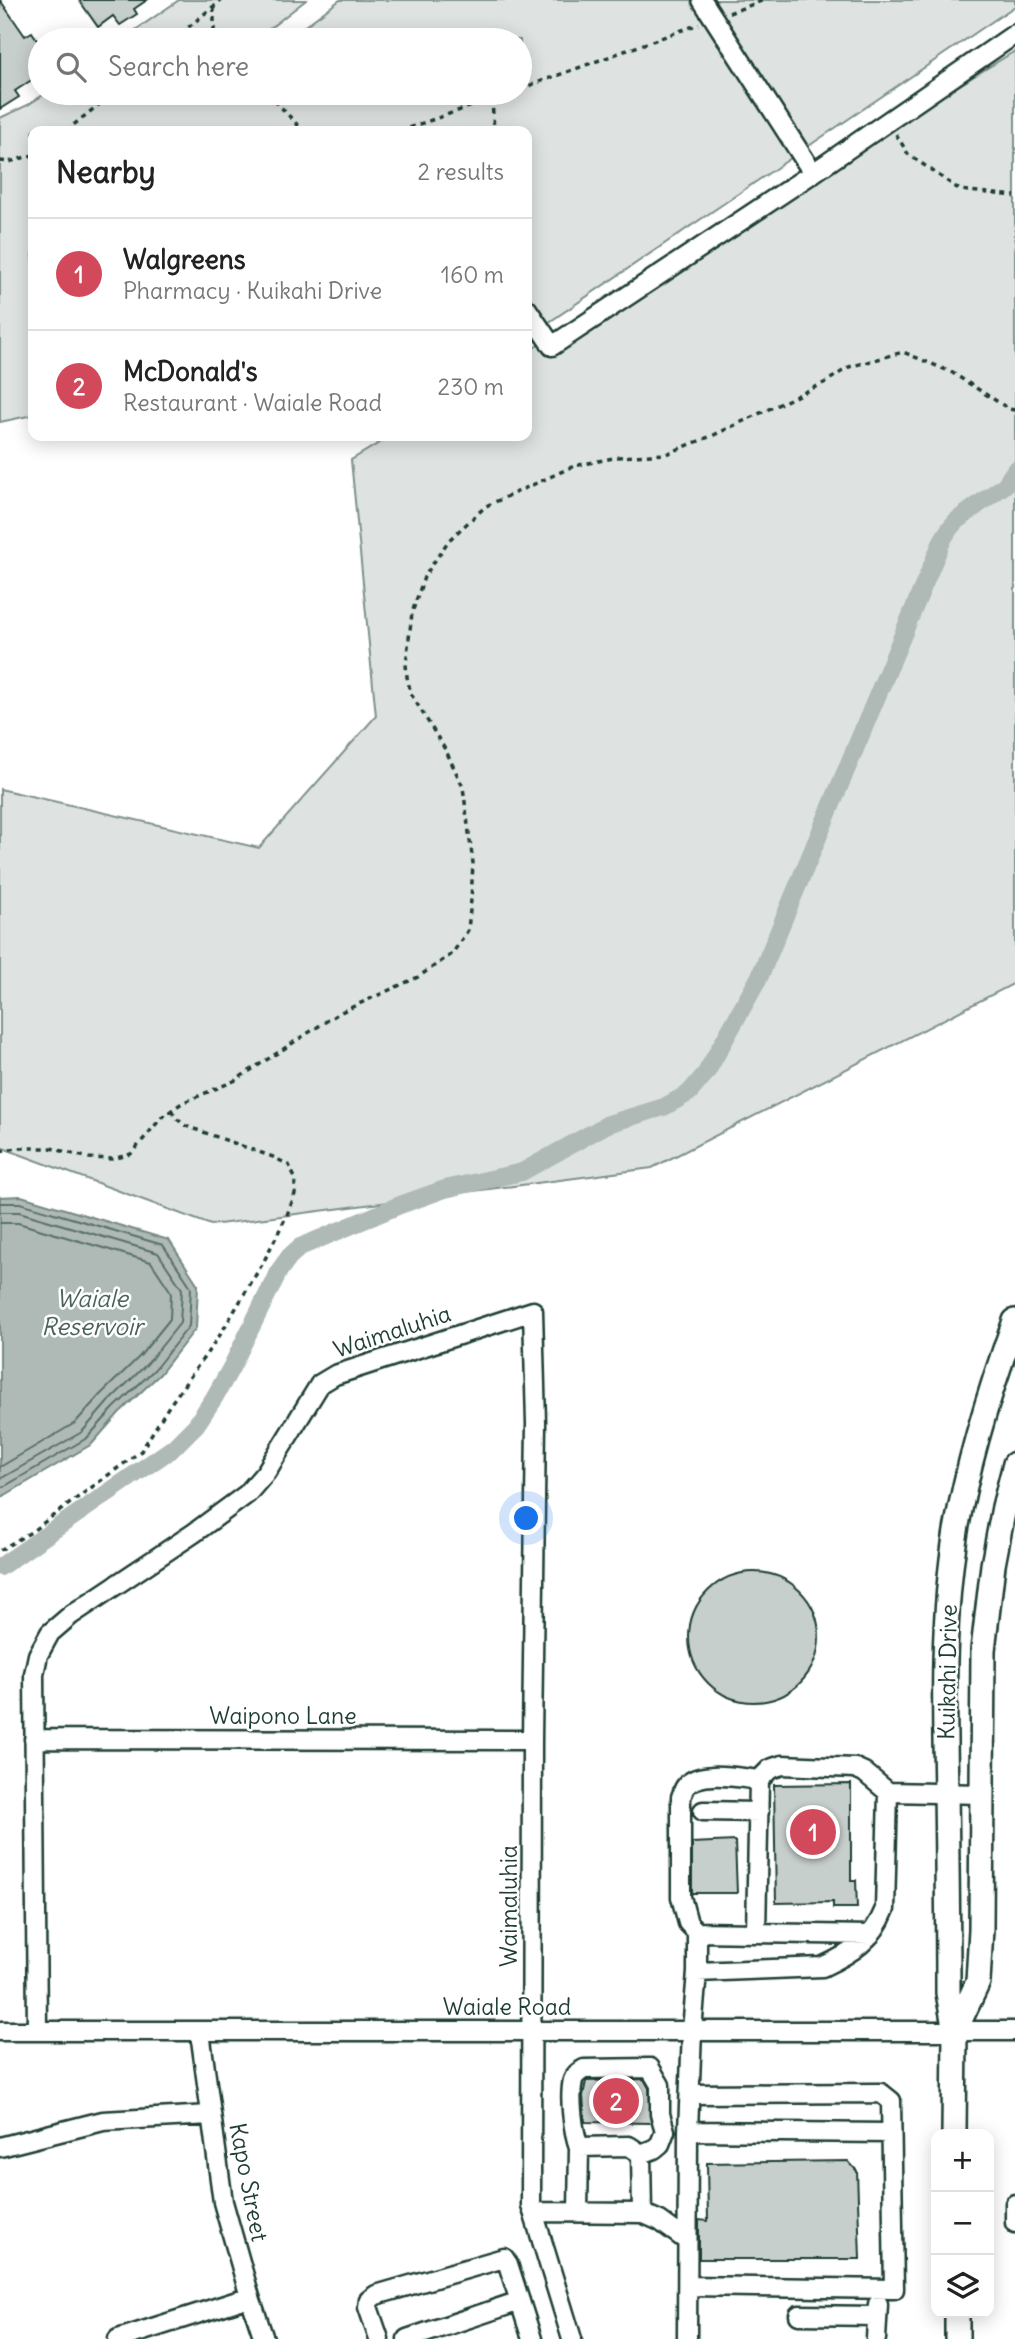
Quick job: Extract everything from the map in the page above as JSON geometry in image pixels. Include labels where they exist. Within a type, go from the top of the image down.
[{"type":"main road","name":"Kuikahi Drive","points":[[954,2129],[955,2031],[948,1993],[944,1696],[948,1596],[957,1529],[996,1374],[1015,1321]]},
{"type":"main road","name":"Kuikahi Drive","points":[[955,2031],[978,1982],[981,1929],[983,1650],[986,1613],[1002,1519],[1015,1464]]},
{"type":"main road","points":[[957,2318],[957,2339]]},
{"type":"street","points":[[702,0],[813,173]]},
{"type":"street","points":[[532,316],[552,346],[889,122],[1015,34]]},
{"type":"street","name":"Waimaluhia","points":[[37,2030],[34,1674],[38,1655],[50,1633],[71,1615],[194,1533],[247,1494],[267,1472],[320,1384],[335,1375],[533,1311],[536,1423],[531,2205],[566,2337]]},
{"type":"street","name":"Waipono Lane","points":[[34,1739],[532,1740]]},
{"type":"street","points":[[757,1933],[759,1780],[770,1769],[782,1765],[842,1766],[864,1772],[888,1792],[982,1794]]},
{"type":"street","points":[[759,1780],[708,1776],[697,1778],[686,1786],[681,1797],[680,1816],[681,1897],[688,1923],[697,1932],[870,1934]]},
{"type":"street","points":[[697,1972],[822,1967],[841,1959],[878,1927],[885,1909],[888,1792]]},
{"type":"street","points":[[703,1811],[759,1812]]},
{"type":"street","points":[[688,2339],[688,2131],[697,1932]]},
{"type":"street","name":"Waiale Road","points":[[0,2031],[1015,2031]]},
{"type":"street","name":"Kapo Street","points":[[200,2032],[223,2202],[264,2339]]},
{"type":"street","points":[[578,2213],[579,2147],[573,2132],[573,2081],[576,2073],[584,2069],[650,2068],[660,2085],[660,2115],[665,2131],[660,2144],[654,2150],[641,2154]]},
{"type":"street","points":[[689,2286],[894,2288],[891,2101],[881,2093],[690,2094]]},
{"type":"street","points":[[0,2147],[103,2121],[210,2115]]},
{"type":"street","points":[[688,2131],[891,2133]]},
{"type":"street","points":[[579,2147],[629,2146],[641,2154]]},
{"type":"street","points":[[641,2154],[642,2213]]},
{"type":"street","points":[[1015,2204],[1015,2224]]},
{"type":"street","points":[[533,2212],[642,2213],[660,2221],[686,2240]]},
{"type":"street","points":[[379,2339],[368,2307],[369,2300],[376,2295],[504,2258],[532,2339]]},
{"type":"street","points":[[876,2339],[879,2288]]},
{"type":"street","points":[[118,2339],[138,2336],[250,2297]]},
{"type":"street","points":[[407,2339],[520,2301]]},
{"type":"street","points":[[799,2315],[877,2316]]},
{"type":"path","points":[[188,28],[221,0]]},
{"type":"path","points":[[532,85],[764,0]]},
{"type":"path","points":[[214,7],[214,28]]},
{"type":"path","points":[[72,126],[98,105]]},
{"type":"path","points":[[279,105],[298,126]]},
{"type":"path","points":[[414,126],[475,105]]},
{"type":"path","points":[[492,105],[494,126]]},
{"type":"path","points":[[889,122],[908,154],[960,190],[1015,196]]},
{"type":"path","points":[[0,162],[28,156]]},
{"type":"path","points":[[0,1151],[51,1148],[89,1158],[113,1160],[131,1154],[162,1117],[182,1103],[234,1081],[339,1013],[418,977],[452,954],[468,930],[473,863],[463,788],[446,751],[411,694],[406,664],[412,613],[424,577],[450,540],[486,506],[574,466],[618,457],[666,454],[714,435],[826,382],[849,367],[903,352],[951,372],[1009,409],[1015,410]]},
{"type":"path","points":[[0,1550],[31,1532],[141,1451],[169,1406],[220,1335],[264,1261],[287,1215],[295,1194],[295,1178],[289,1165],[187,1126],[177,1119],[171,1110]]},
{"type":"shaded area","points":[[179,0],[306,0],[270,28],[138,28]]},
{"type":"shaded area","points":[[340,0],[1015,0],[1015,6],[536,331],[532,331],[532,126],[28,126],[28,416],[0,422],[0,118],[28,105],[532,105],[532,28],[302,28]]},
{"type":"shaded area","points":[[1015,51],[1015,983],[652,1168],[211,1225],[0,1147],[0,789],[259,848],[376,716],[351,460],[383,441],[532,441],[532,349]]},
{"type":"water","name":"Waiale Reservoir","points":[[21,1196],[169,1240],[198,1285],[196,1328],[160,1374],[119,1413],[92,1444],[0,1498],[0,1197]]},
{"type":"building","points":[[0,0],[25,36],[28,34],[28,82],[15,91],[19,97],[0,109]]},
{"type":"building","points":[[79,0],[147,0],[134,9],[137,14],[120,25],[113,16],[98,27]]},
{"type":"building","points":[[754,1572],[779,1577],[800,1591],[814,1612],[819,1637],[814,1662],[800,1683],[779,1697],[754,1702],[729,1697],[708,1683],[694,1662],[689,1637],[694,1612],[708,1591],[729,1577]]},
{"type":"building","points":[[851,1784],[851,1880],[856,1880],[857,1908],[833,1908],[833,1902],[776,1903],[774,1785]]},
{"type":"building","points":[[735,1841],[737,1893],[692,1893],[692,1843]]},
{"type":"building","points":[[644,2079],[649,2088],[651,2123],[585,2122],[583,2096],[586,2081]]},
{"type":"building","points":[[848,2161],[857,2171],[860,2259],[699,2259],[699,2220],[708,2221],[707,2163]]},
{"type":"waterway","points":[[0,1567],[173,1448],[196,1425],[231,1368],[279,1271],[300,1247],[445,1189],[522,1172],[608,1124],[664,1107],[689,1093],[706,1073],[759,978],[943,539],[956,521],[1005,485],[1015,470]]},
{"type":"place","name":"Walgreens","points":[[813,1832]]},
{"type":"place","name":"McDonald's","points":[[616,2101]]}]
